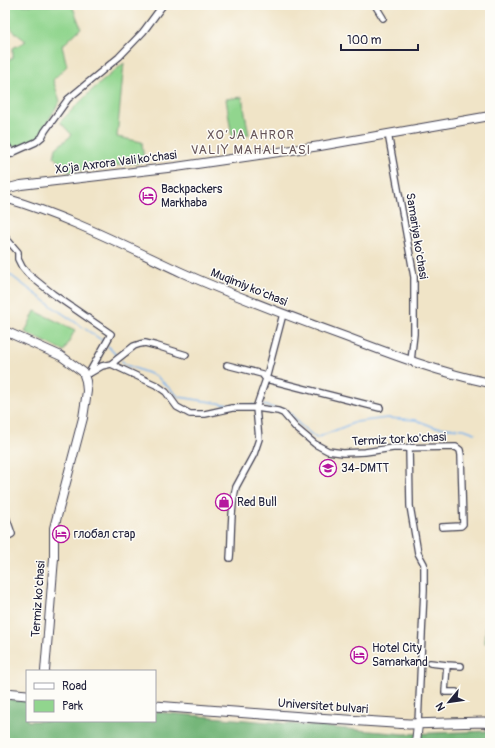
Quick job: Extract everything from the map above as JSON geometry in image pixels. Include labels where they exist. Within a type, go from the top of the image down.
[{"type":"main road","name":"Xo'ja Axrora Vali ko'chasi","points":[[5,189],[21,185],[176,167],[320,146],[490,116]]},
{"type":"main road","name":"Muqimiy ko'chasi","points":[[5,198],[76,224],[219,289],[283,314],[411,361],[463,378],[490,383]]},
{"type":"main road","points":[[5,331],[61,356],[87,375]]},
{"type":"main road","name":"Termiz ko'chasi","points":[[45,670],[54,558],[54,528],[83,418],[87,392],[87,375]]},
{"type":"main road","points":[[5,693],[26,695]]},
{"type":"main road","name":"Universitet bulvari","points":[[156,706],[418,724],[488,722]]},
{"type":"main road","points":[[416,743],[418,724]]},
{"type":"street","points":[[5,156],[12,154],[42,138],[45,131],[68,99],[120,57],[143,32],[163,5]]},
{"type":"street","points":[[375,5],[383,18]]},
{"type":"street","name":"Samariya ko'chasi","points":[[389,133],[414,277],[414,334],[411,361]]},
{"type":"street","points":[[5,142],[12,154]]},
{"type":"street","points":[[5,237],[18,252],[20,263],[28,274],[53,294],[110,334],[87,375]]},
{"type":"street","points":[[230,558],[232,538],[231,507],[234,492],[254,454],[260,439],[256,408],[266,379],[283,314]]},
{"type":"street","points":[[87,375],[102,366],[111,364],[134,346],[145,343],[186,355]]},
{"type":"street","name":"Termiz tor ko'chasi","points":[[111,364],[156,385],[166,392],[177,407],[190,414],[206,414],[227,408],[256,408],[283,413],[296,428],[315,444],[328,451],[343,453],[393,448],[456,447],[460,450],[463,482],[463,524],[461,526],[442,527]]},
{"type":"street","points":[[227,365],[262,374],[266,379],[380,408]]},
{"type":"street","points":[[409,448],[410,506],[418,553],[424,564],[418,724]]},
{"type":"street","points":[[5,514],[12,534],[5,538]]},
{"type":"street","points":[[430,663],[461,666]]},
{"type":"street","points":[[447,665],[445,692],[456,692]]},
{"type":"green space","points":[[5,5],[72,5],[81,28],[62,46],[67,66],[53,80],[60,101],[38,138],[27,144],[8,148],[5,142],[5,62],[13,58],[13,48],[26,41],[16,34],[10,26],[6,18]]},
{"type":"green space","points":[[124,63],[117,137],[142,142],[144,162],[68,172],[54,157],[56,148],[72,135],[60,122],[91,91]]},
{"type":"green space","points":[[242,97],[249,135],[232,138],[226,99]]},
{"type":"green space","points":[[35,311],[75,330],[64,351],[25,332]]},
{"type":"green space","points":[[490,533],[490,644],[485,643]]},
{"type":"green space","points":[[5,699],[26,701],[26,722],[156,722],[156,712],[404,734],[490,731],[490,743],[37,743],[5,740]]},
{"type":"waterway","points":[[5,271],[53,307],[103,341]]},
{"type":"waterway","points":[[108,346],[116,355]]},
{"type":"waterway","points":[[122,361],[126,365],[156,376],[179,397],[231,405],[254,405]]},
{"type":"waterway","points":[[263,405],[274,408]]},
{"type":"waterway","points":[[279,409],[291,414],[299,424],[316,438],[356,422],[387,418],[416,420],[434,427],[464,429],[475,433]]},
{"type":"place","name":"Backpackers Markhaba","points":[[148,196]]},
{"type":"place","name":"34-DMTT","points":[[328,468]]},
{"type":"place","name":"Red Bull","points":[[224,502]]},
{"type":"place","name":"глобал стар","points":[[61,534]]},
{"type":"place","name":"Hotel City Samarkand","points":[[359,655]]},
{"type":"district","name":"XO‘JA AHROR VALIY MAHALLASI","points":[[251,142]]}]
